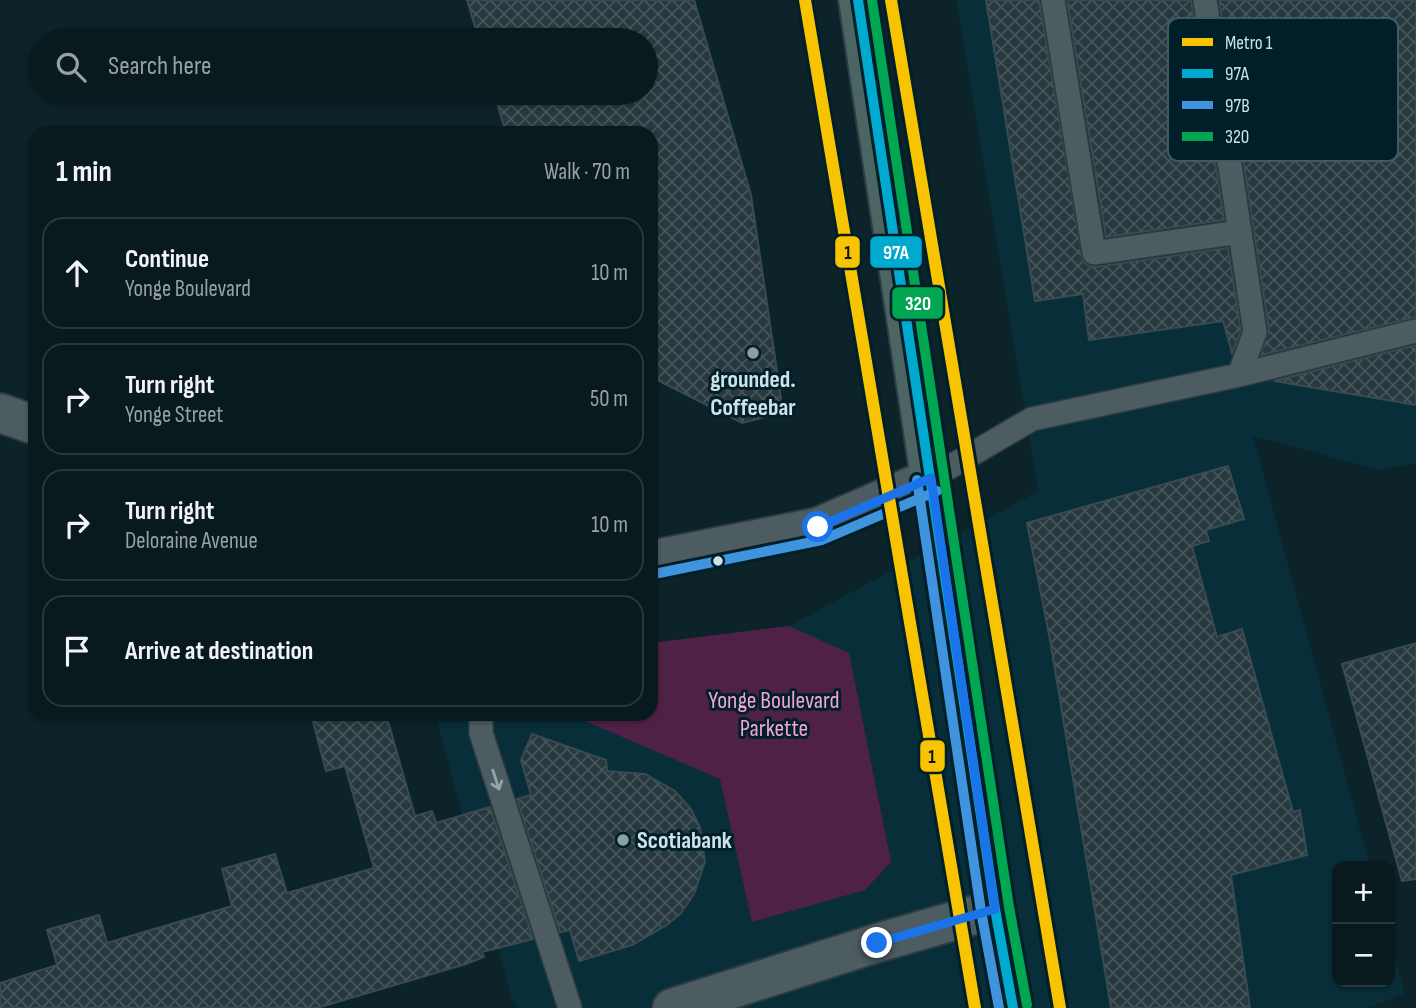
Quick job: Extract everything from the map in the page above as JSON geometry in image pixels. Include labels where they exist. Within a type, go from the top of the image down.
[{"type":"main road","points":[[858,0],[995,909],[1013,1008]]},
{"type":"street","points":[[0,414],[28,423]]},
{"type":"street","points":[[658,559],[818,527],[931,478]]},
{"type":"street","points":[[672,1008],[995,909]]},
{"type":"lane","points":[[1053,0],[1094,253],[1240,232]]},
{"type":"lane","points":[[1205,0],[1208,18]]},
{"type":"lane","points":[[1229,161],[1255,332],[1239,375]]},
{"type":"lane","points":[[931,478],[1032,419],[1239,375],[1416,331]]},
{"type":"lane","points":[[481,721],[481,733],[570,1008]]},
{"type":"shaded area","points":[[956,0],[1416,0],[1416,463],[1379,470],[1253,436],[1369,861],[1332,861],[1332,987],[1395,987],[1395,957],[1405,994],[1366,1008],[517,1008],[511,996],[437,721],[658,721],[658,642],[789,626],[1038,491]]},
{"type":"green space","name":"Yonge Boulevard Parkette","points":[[789,626],[849,653],[891,862],[865,890],[752,922],[720,779],[585,721],[658,721],[658,642]]},
{"type":"building","points":[[467,0],[694,0],[751,195],[783,412],[742,423],[658,381],[658,126],[504,126],[498,105],[658,105],[658,28],[475,28]]},
{"type":"building","points":[[986,0],[1039,0],[1083,261],[1088,266],[1096,267],[1228,248],[1241,331],[1232,353],[1223,321],[1089,340],[1083,294],[1035,301]]},
{"type":"building","points":[[1067,0],[1191,0],[1194,18],[1168,18],[1168,161],[1215,161],[1224,220],[1106,237]]},
{"type":"building","points":[[1219,0],[1416,0],[1416,317],[1261,355],[1269,330],[1243,161],[1398,161],[1398,18],[1222,18]]},
{"type":"building","points":[[1416,345],[1416,405],[1274,381]]},
{"type":"building","points":[[1228,466],[1244,519],[1206,530],[1209,541],[1192,546],[1217,637],[1242,629],[1293,812],[1300,810],[1307,855],[1231,875],[1250,1008],[1111,1008],[1050,640],[1027,523]]},
{"type":"building","points":[[1416,643],[1416,879],[1402,881],[1342,664]]},
{"type":"building","points":[[313,721],[388,721],[415,816],[432,811],[436,823],[490,807],[533,939],[482,952],[484,957],[466,964],[317,1008],[0,1008],[0,983],[57,965],[47,930],[99,915],[107,943],[232,906],[222,869],[275,854],[287,893],[374,868],[345,766],[326,771]]},
{"type":"building","name":"Scotiabank","points":[[532,734],[606,760],[607,771],[645,774],[675,791],[691,809],[700,827],[705,862],[694,894],[681,913],[667,925],[632,945],[579,961],[570,930],[560,932],[517,799],[531,795],[521,760]]},
{"type":"metro line","name":"1","points":[[805,0],[975,1008]]},
{"type":"metro line","name":"1","points":[[891,0],[1060,1008]]},
{"type":"transit line","name":"97A","points":[[858,0],[995,909],[1013,1008]]},
{"type":"transit line","name":"320","points":[[872,0],[1009,907],[1027,1005]]},
{"type":"transit line","name":"97B","points":[[917,480],[981,911],[999,1008]]},
{"type":"transit line","name":"97B","points":[[658,573],[822,540],[937,491]]},
{"type":"place","name":"grounded. Coffeebar","points":[[753,353]]},
{"type":"place","name":"Scotiabank","points":[[623,840]]},
{"type":"route","points":[[818,527],[931,478],[995,909],[877,943]]}]
